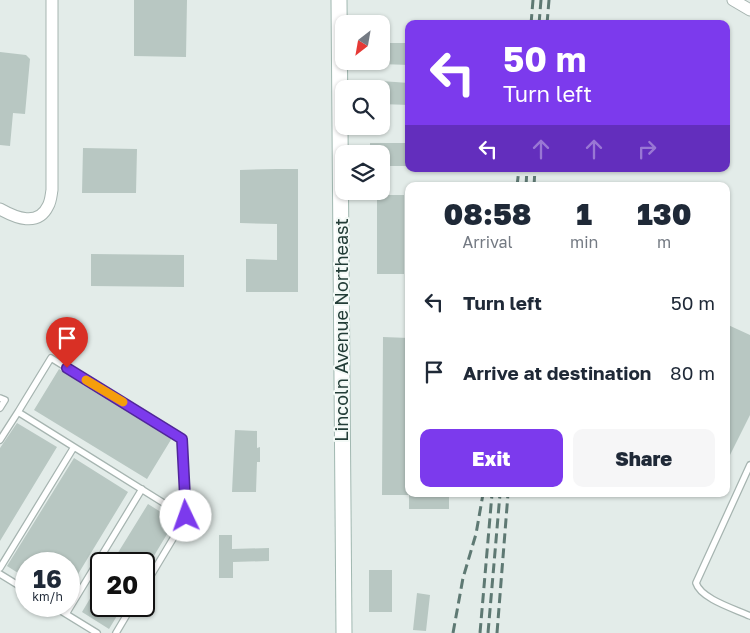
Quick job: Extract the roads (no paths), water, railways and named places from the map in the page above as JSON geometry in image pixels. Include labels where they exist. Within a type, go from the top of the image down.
[{"type":"street","points":[[0,208],[27,220],[38,218],[48,206],[52,190],[52,0]]},
{"type":"street","name":"Lincoln Avenue Northeast","points":[[339,0],[344,633]]},
{"type":"street","points":[[733,0],[750,10]]},
{"type":"lane","points":[[0,440],[51,358],[182,439],[186,516],[155,568]]},
{"type":"lane","points":[[0,398],[5,400],[0,408]]},
{"type":"lane","points":[[18,412],[186,516]]},
{"type":"lane","points":[[0,568],[74,447]]},
{"type":"lane","points":[[750,465],[696,583],[698,588],[711,598],[750,616]]},
{"type":"lane","points":[[80,591],[142,490]]},
{"type":"lane","points":[[0,574],[15,583]]},
{"type":"lane","points":[[71,617],[97,633]]},
{"type":"lane","points":[[116,633],[125,617]]},
{"type":"railway","points":[[531,20],[533,0]]},
{"type":"railway","points":[[539,20],[541,0]]},
{"type":"railway","points":[[547,20],[549,0]]},
{"type":"railway","points":[[517,182],[519,172]]},
{"type":"railway","points":[[526,182],[527,172]]},
{"type":"railway","points":[[534,182],[535,172]]},
{"type":"railway","points":[[453,633],[463,578],[476,534],[482,497]]},
{"type":"railway","points":[[480,633],[492,497]]},
{"type":"railway","points":[[488,633],[500,497]]},
{"type":"railway","points":[[497,633],[508,497]]}]
